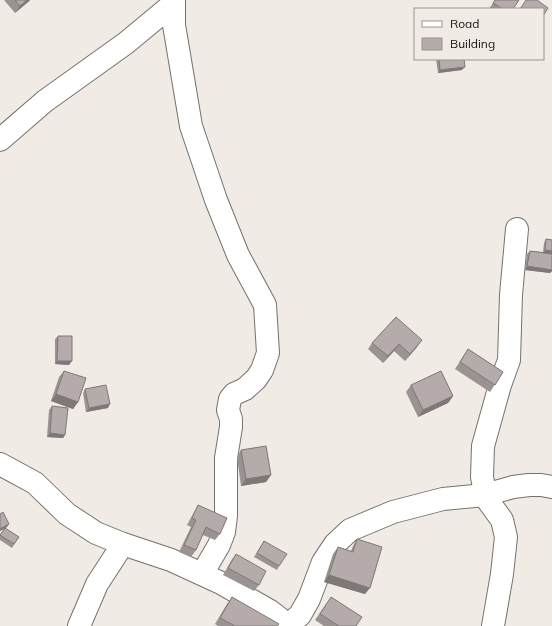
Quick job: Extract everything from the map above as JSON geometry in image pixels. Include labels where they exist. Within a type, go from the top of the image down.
[{"type":"street","points":[[0,140],[45,101],[126,43],[174,2]]},
{"type":"street","points":[[174,2],[174,25],[191,126],[218,207],[238,255],[265,305],[268,353],[262,370],[256,379],[244,389],[234,394],[230,399],[228,410],[231,419],[231,427],[226,458],[226,516],[224,532],[219,545],[202,574]]},
{"type":"street","points":[[493,626],[502,574],[506,537],[502,520],[486,498],[482,477],[483,446],[500,385],[509,360],[511,295],[517,229]]},
{"type":"street","points":[[0,464],[35,484],[67,514],[96,533],[123,544],[171,560],[221,583],[270,611],[288,626],[300,615],[309,600],[323,562],[335,544],[350,530],[393,512],[443,499],[486,495],[513,487],[529,485],[552,487]]},
{"type":"street","points":[[79,626],[97,584],[123,544]]},
{"type":"building","points":[[15,0],[27,0],[20,6]]},
{"type":"building","points":[[495,0],[519,0],[514,8],[501,8],[493,3]]},
{"type":"building","points":[[526,0],[537,0],[548,8],[544,14],[544,8],[521,8]]},
{"type":"building","points":[[439,60],[464,60],[465,67],[440,70]]},
{"type":"building","points":[[546,239],[552,240],[552,251],[545,250]]},
{"type":"building","points":[[530,251],[552,254],[552,270],[527,266]]},
{"type":"building","points":[[396,317],[422,340],[410,354],[399,344],[388,356],[372,343]]},
{"type":"building","points":[[58,336],[72,336],[72,361],[57,361]]},
{"type":"building","points":[[468,349],[503,372],[495,385],[460,362]]},
{"type":"building","points":[[64,371],[86,378],[78,402],[56,394]]},
{"type":"building","points":[[441,371],[453,396],[423,410],[411,385]]},
{"type":"building","points":[[106,385],[110,404],[89,408],[85,389]]},
{"type":"building","points":[[52,406],[68,408],[65,435],[50,433]]},
{"type":"building","points":[[266,446],[271,475],[246,479],[241,450]]},
{"type":"building","points":[[198,505],[227,518],[220,534],[206,527],[196,550],[184,545],[196,520],[192,518]]},
{"type":"building","points":[[3,512],[9,524],[0,529],[0,514]]},
{"type":"building","points":[[5,528],[19,537],[14,544],[0,535]]},
{"type":"building","points":[[357,539],[382,547],[370,588],[329,575],[338,547],[353,552]]},
{"type":"building","points":[[264,541],[287,554],[279,566],[257,553]]},
{"type":"building","points":[[236,554],[266,571],[259,585],[228,568]]},
{"type":"building","points":[[232,597],[279,624],[277,626],[235,626],[220,618]]},
{"type":"building","points":[[331,597],[362,617],[356,626],[339,626],[320,614]]}]
